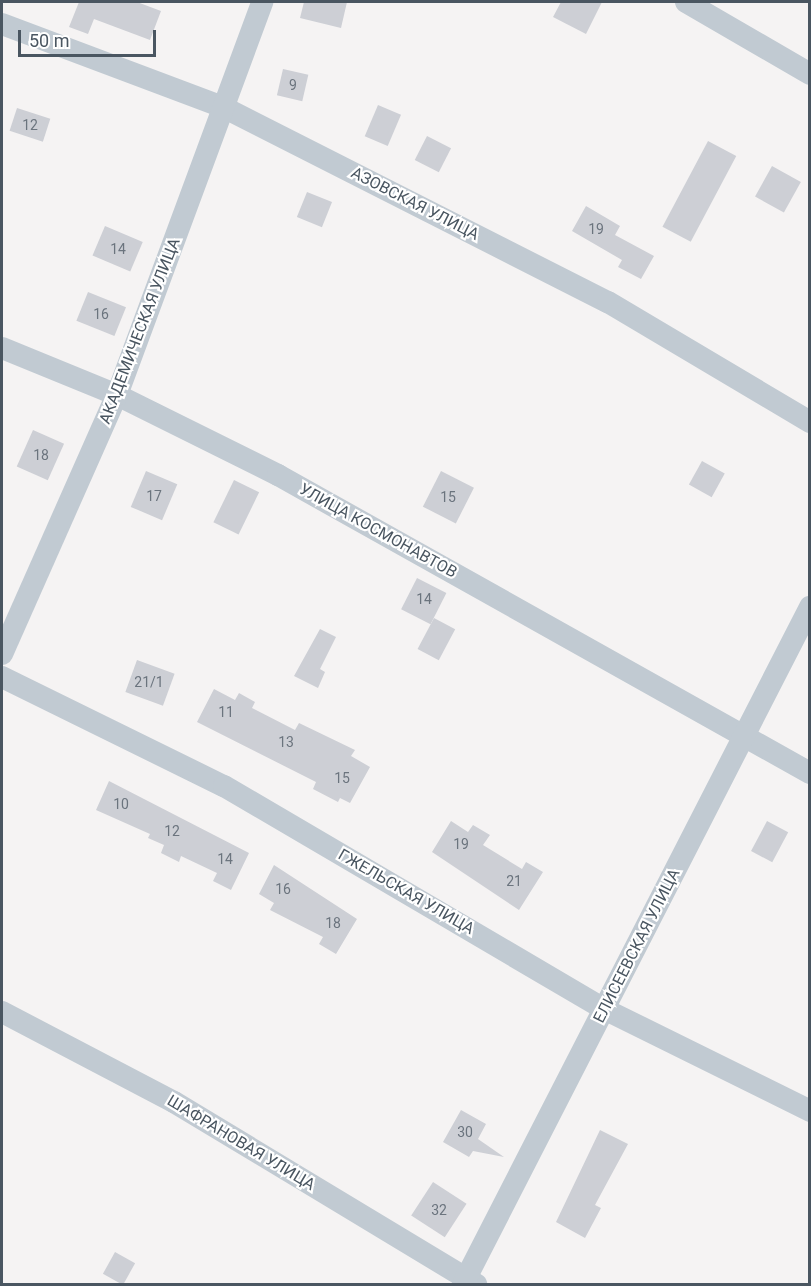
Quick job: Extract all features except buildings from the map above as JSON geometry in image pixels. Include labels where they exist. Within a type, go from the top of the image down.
[{"type":"street","name":"АКАДЕМИЧЕСКАЯ УЛИЦА","points":[[2,654],[117,395],[225,108],[262,2]]},
{"type":"street","points":[[686,2],[810,74]]},
{"type":"street","name":"АЗОВСКАЯ УЛИЦА","points":[[2,24],[225,108],[608,302],[810,422]]},
{"type":"street","name":"УЛИЦА КОСМОНАВТОВ","points":[[2,348],[117,395],[278,475],[810,773]]},
{"type":"street","name":"ЕЛИСЕЕВСКАЯ УЛИЦА","points":[[468,1283],[604,1009],[810,607]]},
{"type":"street","name":"ГЖЕЛЬСКАЯ УЛИЦА","points":[[2,677],[224,786],[604,1009],[810,1111]]},
{"type":"street","name":"ШАФРАНОВАЯ УЛИЦА","points":[[2,1012],[174,1102],[468,1283]]}]
